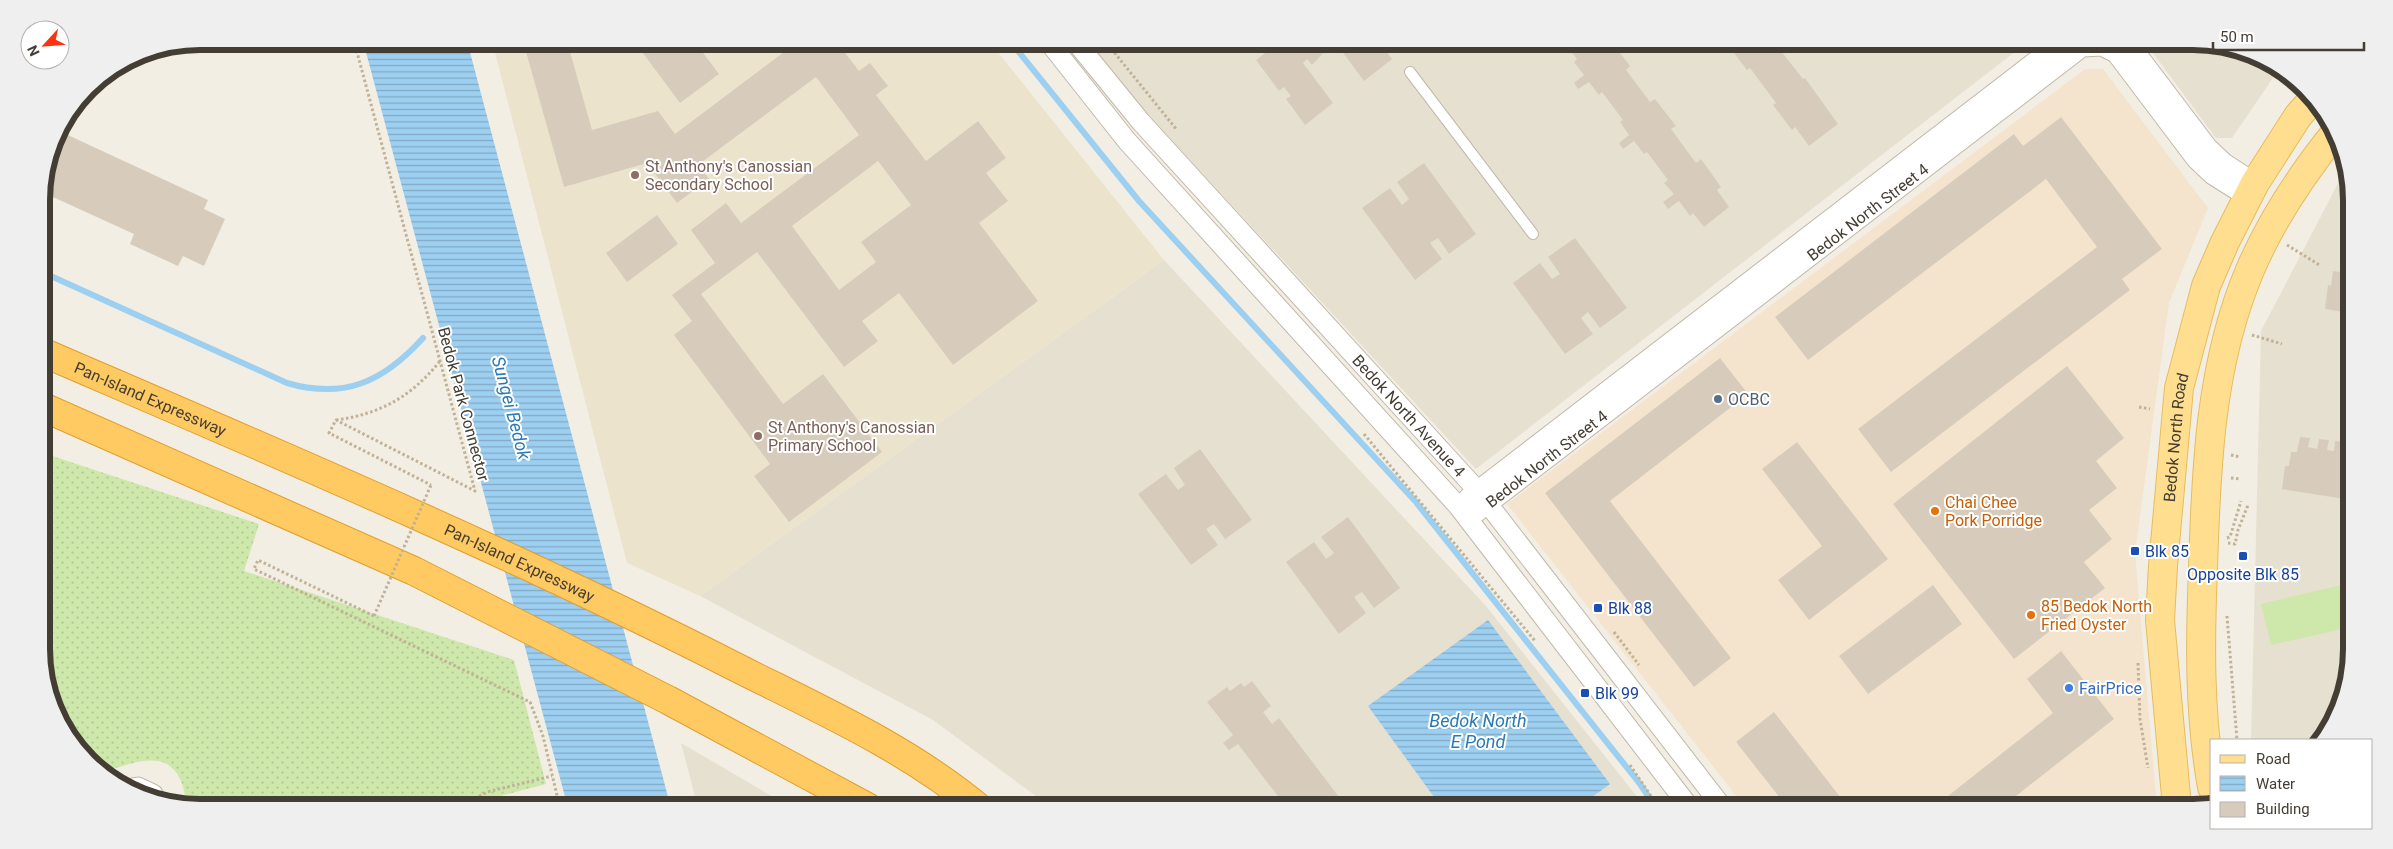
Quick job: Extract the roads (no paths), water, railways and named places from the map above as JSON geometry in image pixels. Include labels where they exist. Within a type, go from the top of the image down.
[{"type":"highway","name":"Pan-Island Expressway","points":[[50,355],[440,525],[661,629],[876,738],[924,766],[967,799]]},
{"type":"highway","points":[[50,410],[414,571],[668,700],[852,799]]},
{"type":"main road","name":"Bedok North Road","points":[[2176,799],[2160,620],[2162,566],[2179,388],[2206,286],[2225,242],[2252,190],[2298,116],[2308,104]]},
{"type":"main road","name":"Bedok North Road","points":[[2210,772],[2202,710],[2200,649],[2205,508],[2216,392],[2227,339],[2249,271],[2267,234],[2330,140]]},
{"type":"street","name":"Bedok North Avenue 4","points":[[1055,50],[1127,141],[1463,512],[1683,799]]},
{"type":"street","name":"Bedok North Avenue 4","points":[[1083,50],[1141,122],[1483,497],[1715,799]]},
{"type":"street","name":"Bedok North Street 4","points":[[1483,497],[2051,50]]},
{"type":"street","name":"Bedok North Street 4","points":[[1463,512],[2078,50]]},
{"type":"street","name":"Bedok North Street 4","points":[[2110,50],[2116,53],[2196,159],[2218,178],[2252,190]]},
{"type":"street","points":[[2134,50],[2208,148],[2252,190]]},
{"type":"lane","points":[[1410,72],[1533,234]]},
{"type":"water","name":"Sungei Bedok","points":[[365,50],[469,50],[669,799],[566,799]]},
{"type":"water","name":"Bedok North E Pond","points":[[1488,620],[1610,784],[1589,799],[1435,799],[1368,706]]},
{"type":"waterway","points":[[1017,50],[1139,201],[1415,501],[1650,799]]},
{"type":"waterway","points":[[50,276],[287,383],[308,388],[345,388],[362,383],[378,376],[393,366],[423,338]]},
{"type":"place","name":"St Anthony's Canossian Secondary School","points":[[635,175]]},
{"type":"place","name":"OCBC","points":[[1718,399]]},
{"type":"place","name":"St Anthony's Canossian Primary School","points":[[758,436]]},
{"type":"place","name":"Chai Chee Pork Porridge","points":[[1935,511]]},
{"type":"place","name":"Blk 85","points":[[2135,551]]},
{"type":"place","name":"Opposite Blk 85","points":[[2243,556]]},
{"type":"place","name":"Blk 88","points":[[1598,608]]},
{"type":"place","name":"85 Bedok North Fried Oyster","points":[[2031,615]]},
{"type":"place","name":"FairPrice","points":[[2069,688]]},
{"type":"place","name":"Blk 99","points":[[1585,693]]}]
